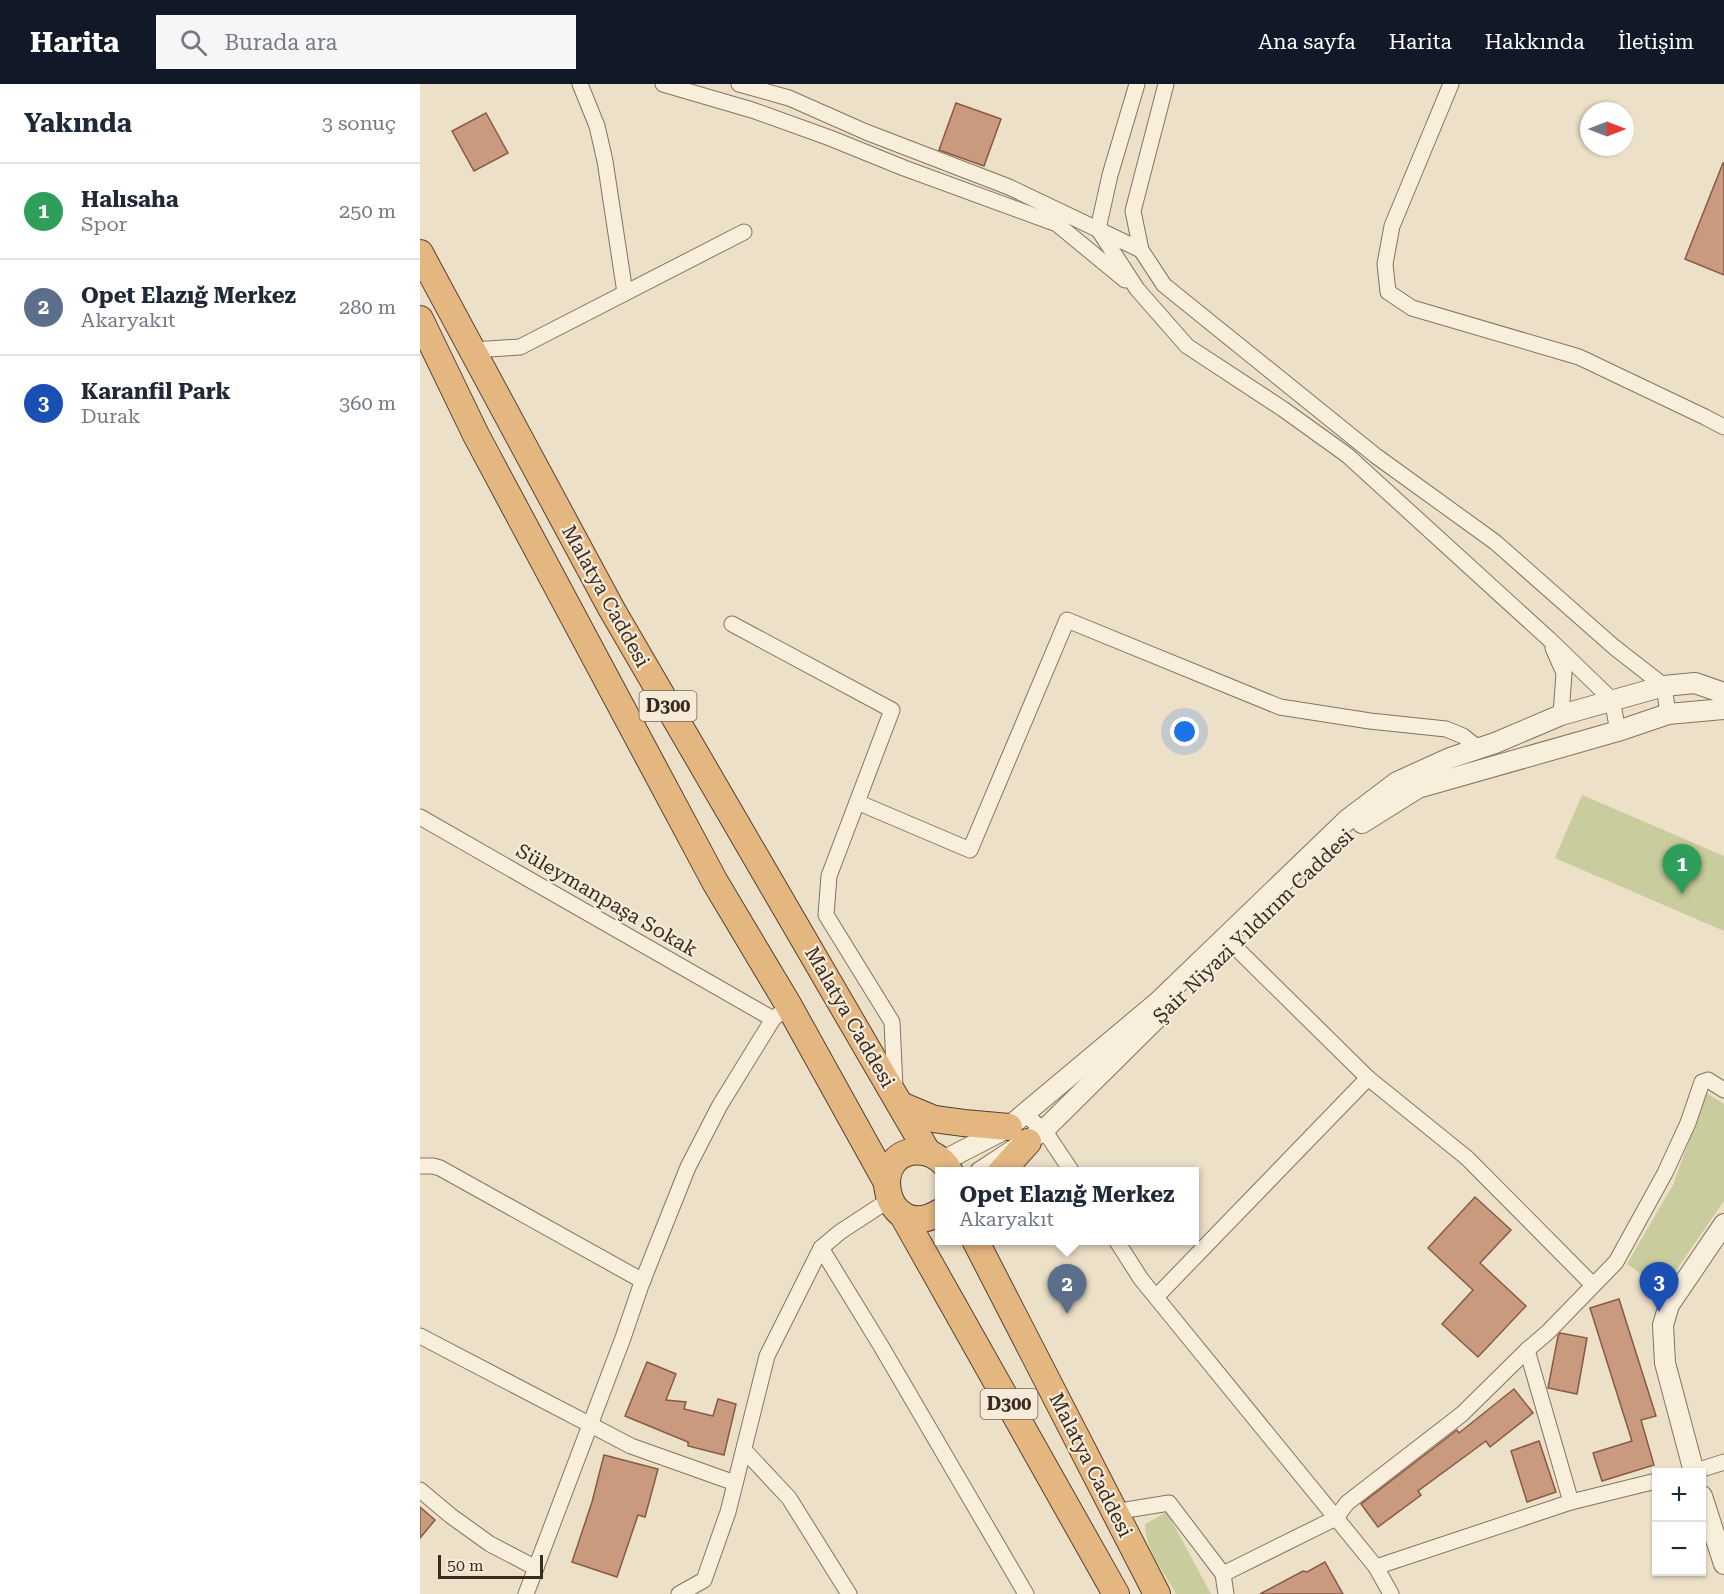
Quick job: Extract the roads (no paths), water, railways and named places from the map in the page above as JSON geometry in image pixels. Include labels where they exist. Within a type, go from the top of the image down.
[{"type":"highway","name":"Malatya Caddesi","points":[[420,253],[611,608],[899,1100],[940,1162]]},
{"type":"highway","name":"Malatya Caddesi","points":[[420,319],[476,435],[709,871],[782,1013],[892,1198],[1116,1594]]},
{"type":"highway","points":[[899,1100],[934,1119],[1026,1128],[1004,1167]]},
{"type":"highway","points":[[935,1214],[920,1219],[892,1198],[889,1170],[906,1154],[917,1152],[940,1162]]},
{"type":"highway","name":"Malatya Caddesi","points":[[981,1246],[1157,1594]]},
{"type":"street","points":[[580,84],[597,126],[605,161],[625,293]]},
{"type":"street","points":[[663,84],[752,110],[1057,224],[1137,289]]},
{"type":"street","points":[[739,84],[789,98],[866,132],[1009,187],[1141,250]]},
{"type":"street","points":[[1137,84],[1110,175],[1098,229],[1137,289],[1187,346],[1347,455],[1550,640],[1612,700],[1618,731]]},
{"type":"street","points":[[1166,84],[1133,211],[1141,250],[1164,285],[1376,456],[1495,542],[1614,647],[1664,686],[1668,714]]},
{"type":"street","points":[[1451,84],[1392,226],[1385,264],[1388,292],[1412,308],[1579,357],[1724,428]]},
{"type":"street","points":[[472,350],[520,347],[744,232]]},
{"type":"street","points":[[857,802],[969,850],[1067,620],[1280,707],[1370,721],[1446,729],[1464,736],[1478,748]]},
{"type":"street","points":[[732,624],[892,710],[829,876],[826,915],[892,1022],[899,1100]]},
{"type":"street","points":[[1550,640],[1564,673],[1561,715]]},
{"type":"street","points":[[940,1162],[1026,1128],[1348,819],[1397,782],[1450,758],[1561,715],[1664,686],[1724,681]]},
{"type":"street","points":[[1695,683],[1724,693]]},
{"type":"street","name":"Şair Niyazi Yıldırım Caddesi","points":[[985,1167],[1232,944],[1347,833],[1418,788],[1618,731],[1668,714],[1724,709]]},
{"type":"street","name":"Süleymanpaşa Sokak","points":[[420,817],[782,1013]]},
{"type":"street","points":[[1232,944],[1368,1078],[1467,1158],[1593,1286]]},
{"type":"street","points":[[526,1594],[688,1167],[720,1105],[782,1013]]},
{"type":"street","points":[[1156,1297],[1368,1078]]},
{"type":"street","points":[[1223,1574],[1336,1518],[1347,1503],[1462,1414],[1548,1332],[1616,1262],[1665,1173],[1688,1123],[1702,1082],[1708,1080],[1724,1090]]},
{"type":"street","points":[[1026,1128],[1067,1167]]},
{"type":"street","points":[[420,1166],[440,1168],[643,1281]]},
{"type":"street","points":[[679,1594],[703,1587],[728,1512],[767,1356],[820,1248],[892,1198]]},
{"type":"street","points":[[1693,1468],[1665,1363],[1664,1325],[1669,1305],[1724,1224]]},
{"type":"street","points":[[1119,1245],[1141,1279],[1376,1567],[1391,1594]]},
{"type":"street","points":[[820,1248],[881,1346],[1026,1594]]},
{"type":"street","points":[[420,1336],[631,1446],[735,1483]]},
{"type":"street","points":[[1527,1350],[1571,1502]]},
{"type":"street","points":[[744,1450],[789,1497],[849,1594]]},
{"type":"street","points":[[1706,1468],[1724,1462]]},
{"type":"street","points":[[1376,1567],[1571,1502],[1652,1482]]},
{"type":"street","points":[[420,1490],[490,1544],[536,1568]]},
{"type":"street","points":[[1114,1512],[1169,1503],[1223,1574],[1226,1594]]},
{"type":"street","points":[[1706,1511],[1724,1564]]},
{"type":"place","name":"Halısaha","points":[[1682,894]]},
{"type":"place","name":"Karanfil Park","points":[[1659,1312]]},
{"type":"place","name":"Opet Elazığ Merkez","points":[[1067,1314]]}]
